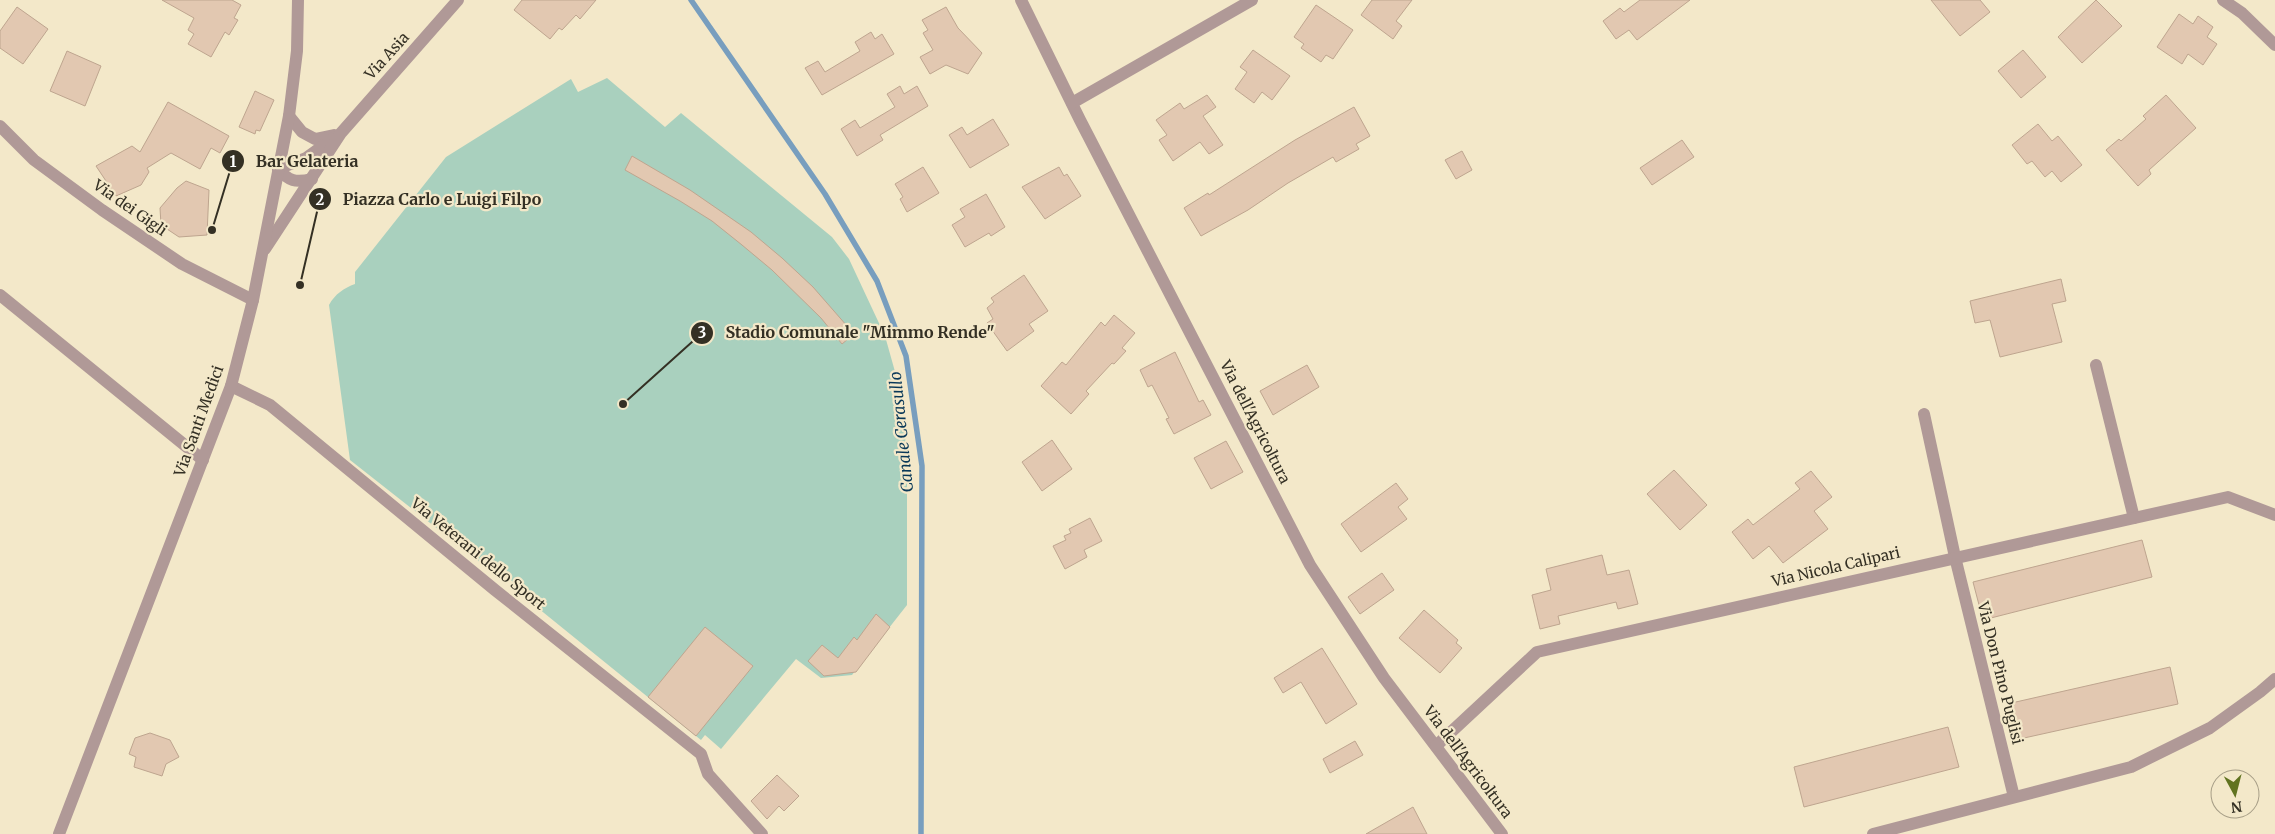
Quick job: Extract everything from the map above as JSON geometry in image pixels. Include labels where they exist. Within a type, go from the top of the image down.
[{"type":"street","name":"Via Santi Medici","points":[[59,834],[231,386],[253,300],[278,168],[290,116],[297,51],[298,0]]},
{"type":"street","name":"Via Asia","points":[[262,254],[341,133],[458,0]]},
{"type":"street","name":"Via dell'Agricoltura","points":[[1021,0],[1072,103],[1310,565],[1384,678],[1502,834]]},
{"type":"street","points":[[1072,103],[1252,0]]},
{"type":"street","points":[[2223,0],[2242,13],[2275,45]]},
{"type":"street","points":[[290,116],[302,132],[316,140],[341,133]]},
{"type":"street","name":"Via dei Gigli","points":[[0,126],[34,160],[102,210],[182,264],[253,300]]},
{"type":"street","name":"Via Asia","points":[[278,168],[306,158],[341,133]]},
{"type":"street","points":[[278,168],[288,179],[297,182],[312,179]]},
{"type":"street","points":[[0,295],[202,460]]},
{"type":"street","points":[[2096,364],[2134,518]]},
{"type":"street","name":"Via Veterani dello Sport","points":[[231,386],[270,405],[495,590],[701,754],[708,774],[762,834]]},
{"type":"street","name":"Via Don Pino Puglisi","points":[[1924,414],[1955,557],[2014,797]]},
{"type":"street","name":"Via Nicola Calipari","points":[[1436,746],[1537,652],[2228,497],[2275,515]]},
{"type":"street","points":[[1873,834],[2131,767],[2210,728],[2275,679]]},
{"type":"green space","points":[[607,78],[665,127],[681,113],[832,237],[849,259],[885,336],[901,393],[907,458],[907,605],[852,675],[821,678],[796,659],[721,749],[705,735],[701,740],[528,600],[528,594],[518,587],[513,588],[512,581],[506,577],[500,578],[350,460],[329,305],[331,301],[347,287],[355,284],[355,272],[446,157],[571,79],[578,92]]},
{"type":"building","points":[[162,0],[232,0],[241,5],[234,18],[238,20],[229,35],[225,32],[211,57],[188,44],[194,34],[188,30],[194,18]]},
{"type":"building","points":[[522,0],[596,0],[580,19],[576,15],[562,30],[559,28],[550,39],[514,10]]},
{"type":"building","points":[[1372,0],[1412,0],[1396,21],[1402,26],[1393,39],[1361,15]]},
{"type":"building","points":[[1640,0],[1690,0],[1637,40],[1629,30],[1616,39],[1603,21],[1620,8],[1624,12]]},
{"type":"building","points":[[1931,0],[1980,0],[1990,12],[1960,36]]},
{"type":"building","points":[[2096,0],[2122,26],[2082,63],[2058,37]]},
{"type":"building","points":[[1316,5],[1353,30],[1333,59],[1326,55],[1321,62],[1301,48],[1304,44],[1294,37]]},
{"type":"building","points":[[17,7],[48,29],[23,64],[0,48],[0,31]]},
{"type":"building","points":[[946,7],[958,28],[982,53],[968,74],[946,65],[930,74],[920,57],[933,50],[923,33],[928,30],[922,20]]},
{"type":"building","points":[[2179,14],[2193,24],[2198,16],[2213,27],[2207,37],[2217,44],[2203,65],[2188,54],[2182,64],[2157,47]]},
{"type":"building","points":[[871,32],[875,39],[882,34],[894,54],[822,95],[805,68],[818,61],[825,72],[860,51],[855,42]]},
{"type":"building","points":[[1253,50],[1290,76],[1272,100],[1262,92],[1254,103],[1235,89],[1247,72],[1240,67]]},
{"type":"building","points":[[2023,50],[2046,77],[2021,98],[1998,71]]},
{"type":"building","points":[[67,51],[101,66],[85,106],[50,91]]},
{"type":"building","points":[[900,86],[904,94],[917,86],[928,106],[880,135],[883,140],[857,156],[841,129],[855,120],[860,128],[895,107],[887,94]]},
{"type":"building","points":[[255,91],[274,100],[260,131],[256,130],[255,134],[239,127]]},
{"type":"building","points":[[1207,95],[1216,107],[1203,116],[1223,145],[1209,154],[1200,142],[1173,161],[1159,140],[1167,135],[1156,120],[1180,103],[1184,109]]},
{"type":"building","points":[[2166,95],[2196,128],[2149,170],[2151,174],[2138,186],[2106,150],[2119,139],[2121,141],[2146,119],[2143,116]]},
{"type":"building","points":[[168,102],[229,136],[220,153],[211,148],[200,169],[171,153],[147,168],[149,172],[141,185],[116,196],[96,166],[132,146],[140,152]]},
{"type":"building","points":[[1354,107],[1370,136],[1356,144],[1359,149],[1336,162],[1333,157],[1288,183],[1248,210],[1201,236],[1184,208],[1208,193],[1209,195],[1295,140]]},
{"type":"building","points":[[993,119],[1009,145],[970,168],[949,135],[962,127],[967,135]]},
{"type":"building","points":[[2038,124],[2052,141],[2058,136],[2082,165],[2061,182],[2052,171],[2045,177],[2032,161],[2027,164],[2012,145]]},
{"type":"building","points":[[1682,140],[1694,157],[1652,185],[1640,168]]},
{"type":"building","points":[[1462,151],[1472,170],[1456,179],[1445,160]]},
{"type":"building","points":[[632,156],[690,190],[751,232],[813,287],[854,334],[842,344],[821,318],[772,270],[742,245],[712,221],[625,170]]},
{"type":"building","points":[[923,167],[939,193],[907,212],[900,199],[903,197],[895,184]]},
{"type":"building","points":[[1059,167],[1064,176],[1067,174],[1081,196],[1045,219],[1022,187]]},
{"type":"building","points":[[186,181],[209,190],[207,235],[179,237],[161,225],[160,208],[177,188]]},
{"type":"building","points":[[986,194],[1005,227],[991,236],[989,233],[965,247],[952,225],[965,217],[960,209]]},
{"type":"building","points":[[1024,275],[1048,311],[1029,324],[1034,331],[1007,351],[987,323],[993,319],[987,308],[994,302],[991,298]]},
{"type":"building","points":[[2061,279],[2066,301],[2052,304],[2062,342],[2000,357],[1990,320],[1975,323],[1970,301]]},
{"type":"building","points":[[1114,315],[1135,333],[1122,348],[1126,351],[1086,391],[1089,394],[1071,414],[1041,386],[1062,362],[1066,365],[1101,322],[1105,326]]},
{"type":"building","points":[[1175,352],[1199,402],[1203,400],[1211,415],[1174,434],[1166,419],[1169,418],[1152,385],[1148,387],[1140,370]]},
{"type":"building","points":[[1307,365],[1319,387],[1273,415],[1260,391]]},
{"type":"building","points":[[1052,440],[1072,469],[1042,491],[1022,462]]},
{"type":"building","points":[[1226,441],[1243,472],[1211,489],[1194,458]]},
{"type":"building","points":[[1674,470],[1707,505],[1680,530],[1647,494]]},
{"type":"building","points":[[1811,471],[1832,497],[1814,511],[1828,529],[1783,563],[1769,546],[1753,559],[1732,532],[1748,519],[1753,525],[1800,489],[1795,483]]},
{"type":"building","points":[[1396,483],[1408,499],[1398,507],[1407,519],[1361,552],[1341,524]]},
{"type":"building","points":[[1090,518],[1102,541],[1084,550],[1087,557],[1065,569],[1053,546],[1066,540],[1064,536],[1071,533],[1069,529]]},
{"type":"building","points":[[2142,540],[2152,577],[1983,620],[1973,582]]},
{"type":"building","points":[[1602,555],[1607,575],[1629,570],[1638,604],[1618,609],[1616,602],[1558,616],[1560,624],[1540,629],[1532,595],[1551,590],[1546,569]]},
{"type":"building","points":[[1382,573],[1394,590],[1360,614],[1348,597]]},
{"type":"building","points":[[1424,610],[1458,640],[1456,643],[1462,648],[1440,673],[1399,638]]},
{"type":"building","points":[[876,614],[890,627],[856,672],[824,676],[808,661],[822,645],[838,658],[854,637],[857,640]]},
{"type":"building","points":[[705,627],[753,666],[696,736],[648,697]]},
{"type":"building","points":[[1322,648],[1357,704],[1326,724],[1301,682],[1283,693],[1274,678]]},
{"type":"building","points":[[2170,667],[2178,704],[2015,740],[2007,704]]},
{"type":"building","points":[[1948,727],[1959,767],[1804,807],[1794,767]]},
{"type":"building","points":[[150,733],[170,740],[179,757],[166,764],[162,776],[134,767],[136,757],[129,754],[135,738]]},
{"type":"building","points":[[1355,741],[1363,755],[1330,773],[1323,759]]},
{"type":"building","points":[[777,775],[799,796],[784,811],[779,806],[767,819],[751,801]]},
{"type":"building","points":[[1413,807],[1427,834],[1366,834]]},
{"type":"waterway","name":"Canale Cerasullo","points":[[691,0],[825,194],[877,281],[906,356],[922,466],[921,834]]},
{"type":"place","name":"Bar Gelateria","points":[[212,230]]},
{"type":"place","name":"Piazza Carlo e Luigi Filpo","points":[[300,285]]},
{"type":"place","name":"Stadio Comunale \"Mimmo Rende\"","points":[[623,404]]}]
